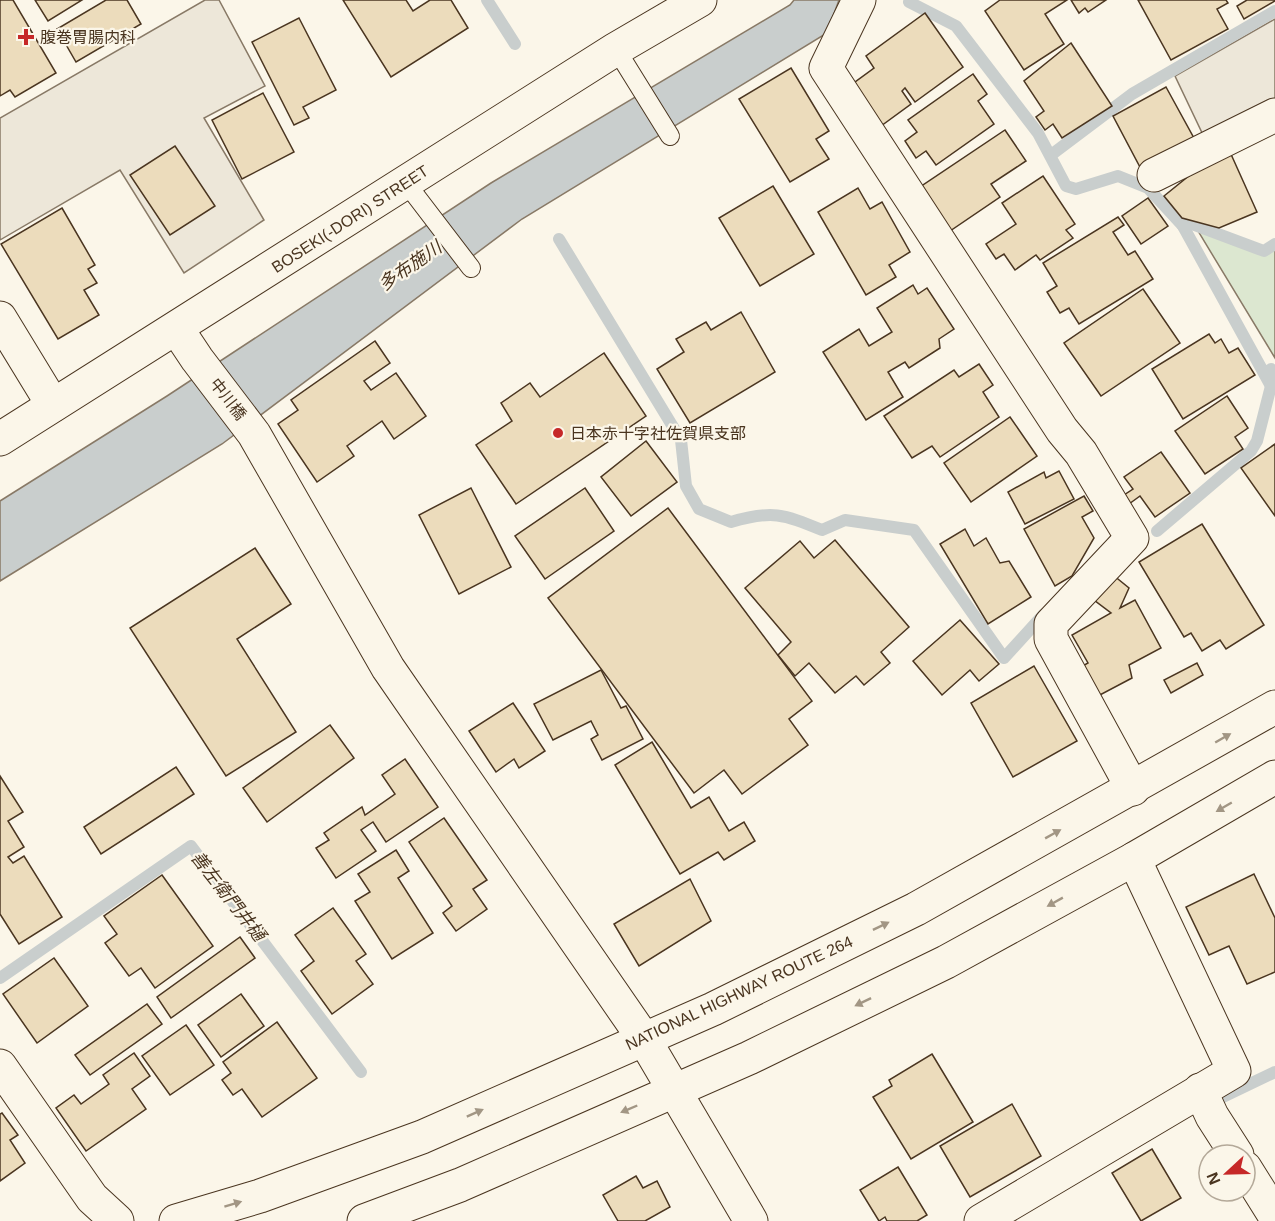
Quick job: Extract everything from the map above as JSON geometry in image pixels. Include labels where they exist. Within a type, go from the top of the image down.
[{"type":"main road","name":"BOSEKI(-DORI) STREET","points":[[0,439],[616,49],[700,0]]},
{"type":"main road","points":[[859,0],[826,68],[1062,430],[1081,453],[1132,538],[1051,624],[1051,639],[1133,789]]},
{"type":"main road","points":[[1154,175],[1275,115]]},
{"type":"main road","points":[[0,318],[53,405]]},
{"type":"main road","name":"中川橋","points":[[177,329],[254,434],[388,668],[644,1039],[672,1090],[752,1221]]},
{"type":"main road","name":"NATIONAL HIGHWAY ROUTE 264","points":[[177,1221],[260,1196],[407,1143],[713,1009],[916,909],[1133,789],[1275,707]]},
{"type":"main road","points":[[364,1221],[460,1185],[749,1058],[946,962],[1134,859],[1275,777]]},
{"type":"main road","points":[[981,1221],[1206,1103],[1234,1071],[1134,859]]},
{"type":"main road","points":[[0,1066],[92,1198],[117,1221]]},
{"type":"main road","points":[[1206,1103],[1230,1143]]},
{"type":"main road","points":[[1257,1187],[1275,1216]]},
{"type":"lane","points":[[616,49],[670,136]]},
{"type":"lane","points":[[406,183],[471,268]]},
{"type":"green space","points":[[1198,231],[1265,254],[1275,248],[1275,358]]},
{"type":"shaded area","points":[[205,0],[219,0],[265,86],[204,118],[264,220],[184,273],[120,170],[0,240],[0,118]]},
{"type":"shaded area","points":[[1275,19],[1275,106],[1205,139],[1175,76]]},
{"type":"water","name":"多布施川","points":[[794,0],[839,0],[827,33],[522,219],[222,444],[0,581],[0,501],[167,396],[491,183],[790,5]]},
{"type":"building","name":"腹巻胃腸内科","points":[[0,0],[13,0],[56,73],[15,97],[10,90],[0,96]]},
{"type":"building","points":[[35,0],[82,0],[48,21]]},
{"type":"building","points":[[106,0],[127,0],[141,24],[76,62],[57,29]]},
{"type":"building","points":[[343,0],[406,0],[413,11],[430,0],[451,0],[468,28],[391,77]]},
{"type":"building","points":[[1000,0],[1067,0],[1045,14],[1064,44],[1024,70],[985,11]]},
{"type":"building","points":[[1071,0],[1106,0],[1088,12],[1085,8],[1079,13]]},
{"type":"building","points":[[1138,0],[1226,0],[1228,3],[1217,9],[1228,29],[1171,60]]},
{"type":"building","points":[[1247,0],[1275,1],[1244,19],[1237,6]]},
{"type":"building","points":[[925,13],[963,67],[915,102],[905,88],[902,91],[911,104],[881,126],[851,85],[874,68],[866,56]]},
{"type":"building","points":[[299,18],[336,90],[303,107],[309,118],[294,125],[252,42]]},
{"type":"building","points":[[1071,43],[1112,106],[1062,138],[1053,124],[1045,130],[1036,117],[1044,111],[1024,81]]},
{"type":"building","points":[[791,68],[829,131],[816,139],[829,159],[790,182],[739,99]]},
{"type":"building","points":[[973,74],[987,94],[978,101],[994,124],[936,165],[926,151],[916,158],[905,141],[917,132],[908,120]]},
{"type":"building","points":[[1166,87],[1195,140],[1141,169],[1113,116]]},
{"type":"building","points":[[263,93],[294,152],[242,179],[212,120]]},
{"type":"building","points":[[1005,130],[1026,161],[991,184],[1000,197],[950,231],[920,187]]},
{"type":"building","points":[[175,146],[215,206],[170,235],[130,175]]},
{"type":"building","points":[[1230,152],[1257,212],[1219,228],[1182,218],[1164,196],[1195,171]]},
{"type":"building","points":[[1043,176],[1075,224],[1066,230],[1073,238],[1040,260],[1036,255],[1015,270],[1004,254],[996,259],[986,244],[1016,224],[1002,203]]},
{"type":"building","points":[[773,186],[814,254],[760,286],[719,218]]},
{"type":"building","points":[[858,188],[870,209],[882,202],[910,252],[889,265],[896,277],[866,295],[818,212]]},
{"type":"building","points":[[1148,198],[1168,226],[1141,244],[1122,216]]},
{"type":"building","points":[[62,208],[95,265],[88,269],[97,283],[84,290],[99,315],[58,339],[1,244]]},
{"type":"building","points":[[1118,217],[1124,225],[1113,232],[1128,255],[1135,251],[1153,279],[1079,324],[1069,308],[1060,313],[1047,292],[1057,286],[1043,263]]},
{"type":"building","points":[[913,285],[918,294],[927,288],[954,329],[939,339],[940,348],[909,368],[905,362],[888,372],[903,397],[866,420],[823,352],[859,329],[869,346],[892,332],[877,308]]},
{"type":"building","points":[[1143,289],[1180,343],[1101,396],[1064,343]]},
{"type":"building","points":[[741,312],[775,372],[690,423],[657,369],[684,352],[676,339],[706,322],[711,330]]},
{"type":"building","points":[[1209,334],[1215,343],[1221,339],[1229,353],[1238,348],[1255,375],[1183,419],[1152,369]]},
{"type":"building","points":[[375,341],[390,363],[364,381],[371,390],[396,373],[426,416],[394,439],[382,421],[347,446],[354,456],[317,482],[278,424],[298,410],[291,400]]},
{"type":"building","name":"日本赤十字社佐賀県支部","points":[[604,353],[646,416],[516,504],[476,445],[512,421],[501,403],[530,383],[540,397]]},
{"type":"building","points":[[979,364],[993,385],[983,392],[999,417],[940,457],[932,446],[912,458],[884,416],[954,370],[959,377]]},
{"type":"building","points":[[1227,396],[1248,428],[1235,437],[1243,449],[1205,474],[1175,431]]},
{"type":"building","points":[[1010,417],[1037,456],[971,502],[944,463]]},
{"type":"building","points":[[646,441],[677,482],[631,516],[601,477]]},
{"type":"building","points":[[1275,444],[1275,516],[1241,468]]},
{"type":"building","points":[[1161,452],[1190,493],[1155,517],[1140,496],[1129,504],[1124,495],[1133,489],[1124,477]]},
{"type":"building","points":[[1059,471],[1074,499],[1025,524],[1008,492],[1044,472],[1046,478]]},
{"type":"building","points":[[471,488],[511,567],[459,594],[419,515]]},
{"type":"building","points":[[585,488],[614,531],[545,579],[515,536]]},
{"type":"building","points":[[1084,496],[1093,511],[1082,517],[1094,538],[1072,576],[1055,586],[1024,529]]},
{"type":"building","points":[[668,508],[812,701],[789,719],[808,745],[742,794],[724,770],[694,793],[548,598]]},
{"type":"building","points":[[1202,524],[1264,625],[1226,649],[1220,640],[1202,651],[1191,633],[1184,637],[1139,562]]},
{"type":"building","points":[[965,529],[974,546],[986,538],[1000,563],[1009,561],[1031,597],[988,624],[940,544]]},
{"type":"building","points":[[835,540],[909,627],[881,652],[890,663],[864,685],[856,676],[835,693],[809,663],[795,676],[778,655],[791,642],[745,588],[800,541],[814,558]]},
{"type":"building","points":[[255,548],[291,604],[237,639],[296,732],[226,776],[130,628]]},
{"type":"building","points":[[1113,575],[1129,588],[1120,608],[1135,600],[1161,648],[1129,665],[1132,678],[1098,696],[1081,667],[1088,663],[1072,635],[1111,613],[1094,600]]},
{"type":"building","points":[[960,620],[999,664],[979,681],[970,670],[942,695],[913,661]]},
{"type":"building","points":[[1197,663],[1203,675],[1171,693],[1164,680]]},
{"type":"building","points":[[1034,666],[1077,741],[1013,777],[971,703]]},
{"type":"building","points":[[601,670],[621,708],[626,706],[643,739],[602,760],[591,739],[598,735],[591,721],[553,740],[534,704]]},
{"type":"building","points":[[513,703],[545,751],[519,768],[514,759],[496,772],[469,731]]},
{"type":"building","points":[[330,725],[354,758],[267,822],[243,788]]},
{"type":"building","points":[[652,742],[691,808],[709,797],[729,831],[744,822],[755,841],[724,860],[718,852],[680,874],[615,765]]},
{"type":"building","points":[[405,759],[438,807],[386,842],[373,822],[361,830],[376,851],[336,878],[316,848],[329,840],[324,833],[362,807],[365,815],[395,794],[382,775]]},
{"type":"building","points":[[176,767],[194,794],[101,854],[84,827]]},
{"type":"building","points":[[0,776],[23,812],[8,821],[24,847],[8,857],[13,863],[24,856],[62,917],[19,944],[0,914]]},
{"type":"building","points":[[444,818],[487,880],[473,889],[487,909],[456,931],[443,913],[452,906],[409,842]]},
{"type":"building","points":[[396,850],[409,871],[398,878],[433,933],[392,959],[355,901],[370,892],[358,874]]},
{"type":"building","points":[[1254,874],[1275,918],[1275,972],[1247,984],[1229,946],[1209,955],[1186,907]]},
{"type":"building","points":[[162,875],[213,946],[155,988],[141,968],[129,976],[105,943],[117,934],[104,916]]},
{"type":"building","points":[[690,879],[711,921],[639,966],[614,924]]},
{"type":"building","points":[[333,908],[366,954],[356,961],[373,984],[332,1014],[301,971],[314,961],[295,935]]},
{"type":"building","points":[[240,937],[255,958],[171,1018],[157,997]]},
{"type":"building","points":[[54,958],[88,1006],[37,1043],[3,994]]},
{"type":"building","points":[[241,994],[264,1026],[221,1057],[198,1025]]},
{"type":"building","points":[[147,1004],[162,1024],[90,1075],[75,1055]]},
{"type":"building","points":[[277,1022],[317,1078],[262,1117],[242,1089],[233,1095],[222,1080],[231,1073],[223,1062]]},
{"type":"building","points":[[186,1025],[214,1065],[170,1095],[142,1056]]},
{"type":"building","points":[[134,1053],[150,1076],[132,1089],[146,1109],[86,1151],[56,1108],[74,1095],[81,1104],[109,1084],[103,1075]]},
{"type":"building","points":[[932,1054],[973,1122],[911,1159],[873,1097],[892,1086],[889,1080]]},
{"type":"building","points":[[1012,1104],[1041,1156],[970,1197],[940,1146]]},
{"type":"building","points":[[2,1113],[18,1135],[10,1140],[25,1163],[0,1181],[0,1114]]},
{"type":"building","points":[[1152,1149],[1181,1198],[1141,1221],[1112,1173]]},
{"type":"building","points":[[898,1167],[927,1215],[917,1221],[887,1221],[885,1217],[879,1221],[860,1190]]},
{"type":"building","points":[[636,1176],[643,1188],[657,1181],[670,1207],[645,1221],[618,1221],[603,1195]]},
{"type":"waterway","points":[[487,0],[515,44]]},
{"type":"waterway","points":[[909,2],[956,26],[1038,133],[1066,186],[1076,189],[1118,176],[1148,188],[1183,226],[1271,386],[1271,369],[1275,375]]},
{"type":"waterway","points":[[1051,155],[1132,94],[1275,11]]},
{"type":"waterway","points":[[1183,226],[1189,223],[1264,251],[1275,244]]},
{"type":"waterway","points":[[559,239],[681,440],[686,486],[699,509],[731,522],[768,515],[787,517],[822,530],[845,520],[914,530],[1004,658],[1044,614]]},
{"type":"waterway","points":[[1157,531],[1251,451],[1257,441],[1271,386]]},
{"type":"waterway","name":"善左衛門井樋","points":[[0,978],[191,846],[361,1072]]},
{"type":"waterway","points":[[1208,1104],[1275,1072]]},
{"type":"place","name":"腹巻胃腸内科","points":[[26,37]]},
{"type":"place","name":"日本赤十字社佐賀県支部","points":[[558,433]]}]
